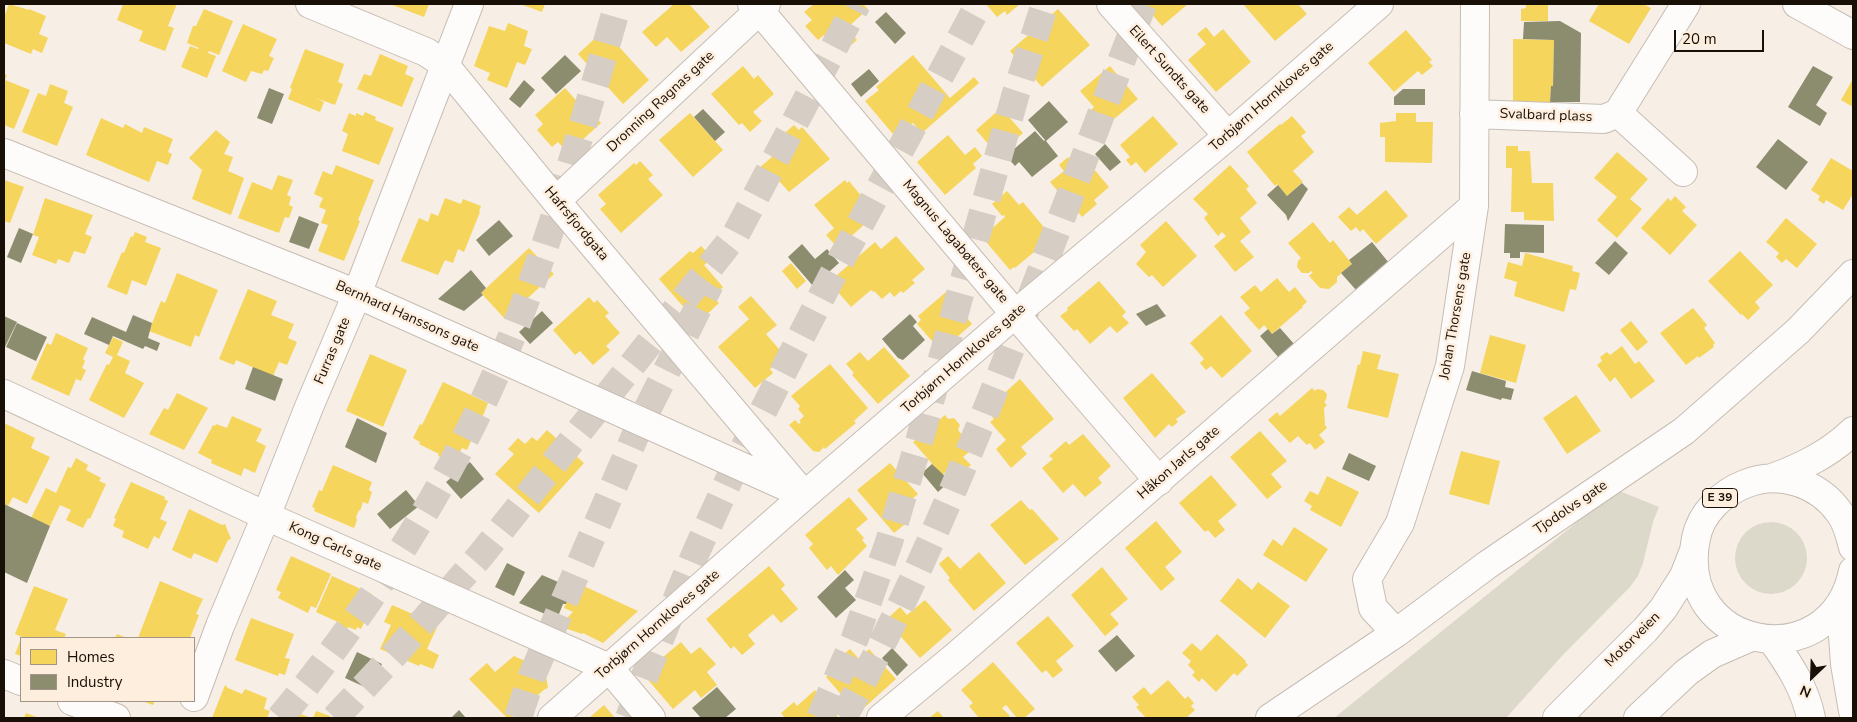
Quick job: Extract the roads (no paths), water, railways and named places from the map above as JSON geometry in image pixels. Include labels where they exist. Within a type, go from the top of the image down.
[{"type":"main road","name":"Hafrsfjordgata","points":[[310,4],[426,52],[444,64],[556,201],[804,495]]},
{"type":"main road","name":"Furras gate","points":[[195,694],[220,626],[357,294],[444,64],[469,4]]},
{"type":"main road","name":"Eilert Sundts gate","points":[[1110,4],[1228,136]]},
{"type":"main road","name":"Torbjørn Hornkloves gate","points":[[552,718],[804,495],[1228,136],[1379,4]]},
{"type":"main road","name":"Johan Thorsens gate","points":[[1396,633],[1373,608],[1367,579],[1400,523],[1450,366],[1474,206],[1475,4]]},
{"type":"main road","points":[[1683,172],[1618,113],[1686,4]]},
{"type":"main road","points":[[1797,4],[1853,35]]},
{"type":"main road","name":"Dronning Ragnas gate","points":[[556,201],[759,6]]},
{"type":"main road","name":"Magnus Lagabøters gate","points":[[759,6],[1016,314],[1159,481]]},
{"type":"main road","name":"Svalbard plass","points":[[1474,114],[1604,118],[1618,113]]},
{"type":"main road","name":"Bernhard Hanssons gate","points":[[4,153],[357,294],[804,495]]},
{"type":"main road","name":"Håkon Jarls gate","points":[[881,718],[1159,481],[1474,206]]},
{"type":"main road","name":"Tjodolvs gate","points":[[1270,718],[1396,633],[1487,565],[1684,431],[1798,331],[1853,274]]},
{"type":"main road","name":"Kong Carls gate","points":[[4,394],[266,516],[609,668],[651,718]]},
{"type":"main road","name":"E 39","points":[[1812,718],[1804,693],[1790,666],[1761,638],[1737,631],[1723,622],[1712,611],[1703,598],[1697,584],[1693,568],[1693,552],[1697,533],[1706,515],[1718,500],[1734,488],[1752,481],[1772,478],[1823,456],[1853,431]]},
{"type":"main road","name":"E 39","points":[[1772,478],[1798,482],[1811,487],[1827,498],[1840,513],[1849,531],[1853,547]]},
{"type":"main road","name":"Motorveien","points":[[1557,718],[1645,630],[1663,609],[1684,576],[1693,552]]},
{"type":"main road","points":[[1638,718],[1687,672],[1712,654],[1761,638],[1793,637],[1813,629],[1830,616],[1844,599],[1851,584],[1853,571]]},
{"type":"main road","points":[[1844,599],[1843,636],[1853,711]]},
{"type":"main road","points":[[4,674],[20,681]]},
{"type":"main road","points":[[75,702],[116,718]]},
{"type":"main road","points":[[186,718],[192,702]]},
{"type":"tunnel","points":[[280,718],[354,622],[388,572],[420,520],[478,414],[503,358],[551,229],[618,4]]},
{"type":"tunnel","points":[[335,718],[393,656],[481,555],[736,234],[857,4]]},
{"type":"tunnel","points":[[629,718],[697,550],[737,462],[830,280],[979,4]]},
{"type":"tunnel","points":[[820,718],[855,638],[889,542],[920,438],[1016,93],[1045,4]]},
{"type":"tunnel","points":[[843,718],[893,621],[961,472],[1068,202],[1143,4]]},
{"type":"tunnel","points":[[518,718],[532,676],[642,420],[710,284]]}]
